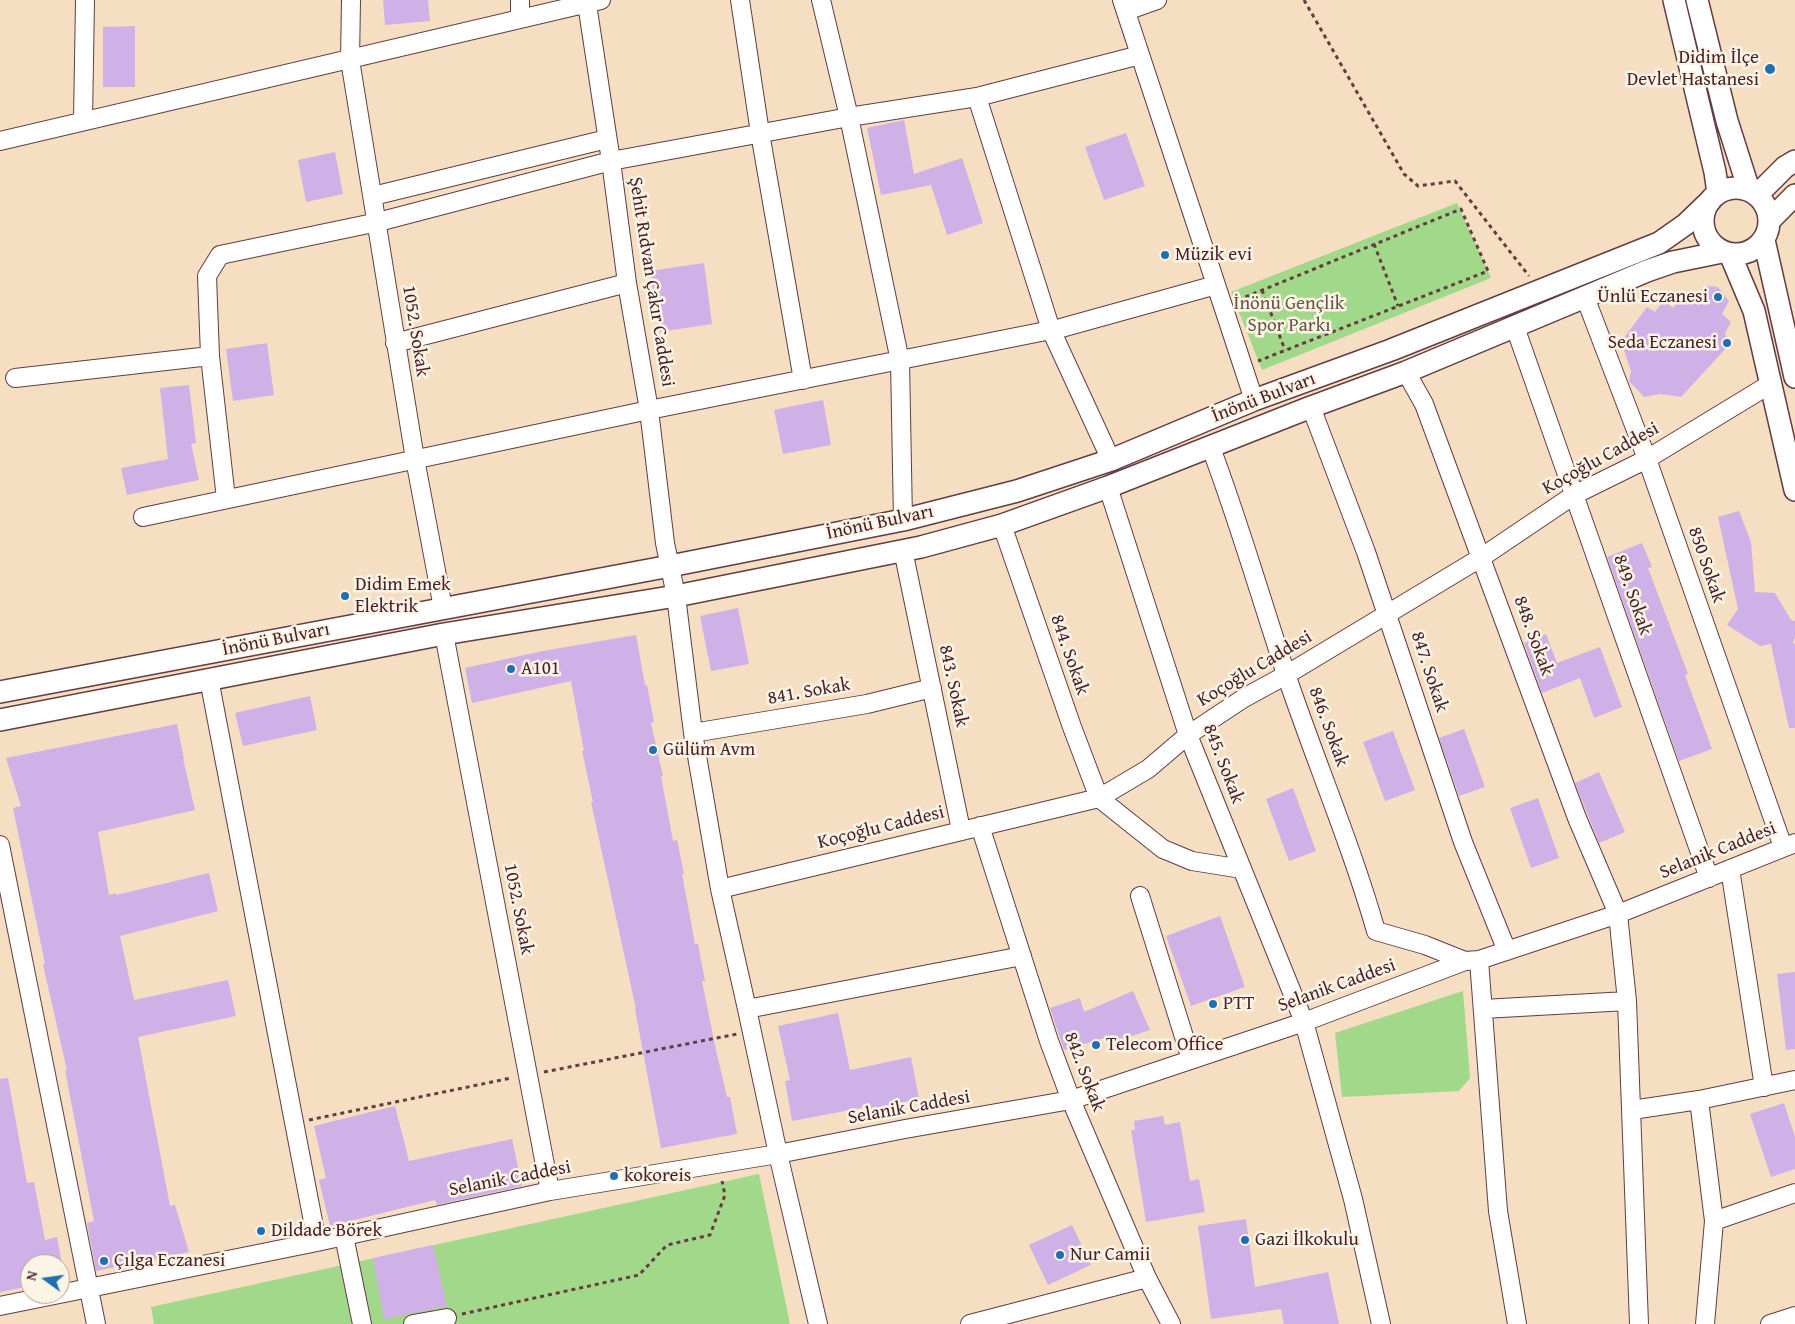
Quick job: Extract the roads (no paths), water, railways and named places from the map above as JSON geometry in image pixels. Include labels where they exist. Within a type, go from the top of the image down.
[{"type":"main road","points":[[1674,0],[1715,172],[1714,197]]},
{"type":"main road","points":[[1697,0],[1727,121],[1753,193],[1768,210],[1770,220],[1769,231],[1764,240],[1758,248],[1749,253],[1739,255],[1726,253],[1714,247],[1704,229],[1705,209],[1714,197],[1728,189],[1739,188],[1753,193]]},
{"type":"main road","points":[[1753,193],[1795,161]]},
{"type":"main road","points":[[1770,220],[1795,194]]},
{"type":"main road","name":"İnönü Bulvarı","points":[[0,692],[670,566],[903,520],[1016,491],[1111,460],[1254,400],[1391,350],[1659,243],[1686,224],[1714,197]]},
{"type":"main road","points":[[1764,240],[1795,377]]},
{"type":"main road","points":[[1726,253],[1754,312],[1772,383],[1795,490]]},
{"type":"main road","name":"İnönü Bulvarı","points":[[0,720],[444,634],[676,596],[921,547],[1002,524],[1108,488],[1311,407],[1406,372],[1647,271],[1673,262],[1726,253]]},
{"type":"street","points":[[83,121],[85,0]]},
{"type":"street","name":"1052. Sokak","points":[[350,0],[350,60],[378,222],[414,459],[443,608]]},
{"type":"street","points":[[520,0],[520,18]]},
{"type":"street","points":[[740,0],[760,133],[802,380]]},
{"type":"street","points":[[821,0],[849,117],[900,361],[903,520]]},
{"type":"street","points":[[1157,0],[1124,6],[1254,400]]},
{"type":"street","points":[[0,141],[594,2]]},
{"type":"street","name":"Şehit Rıdvan Çakır Caddesi","points":[[594,2],[607,139],[627,283],[649,410],[665,543],[676,596],[693,733],[720,889],[748,1009],[778,1154],[818,1324]]},
{"type":"street","points":[[226,499],[210,356],[207,276],[220,255],[378,222],[611,161],[849,117],[977,97],[1140,55]]},
{"type":"street","points":[[977,97],[1051,330],[1111,460]]},
{"type":"street","points":[[373,196],[607,139]]},
{"type":"street","points":[[395,343],[627,283]]},
{"type":"street","points":[[143,517],[649,410],[1051,330],[1216,284]]},
{"type":"street","name":"850 Sokak","points":[[1585,297],[1647,459],[1789,845]]},
{"type":"street","name":"849. Sokak","points":[[1515,327],[1709,878]]},
{"type":"street","points":[[15,378],[210,356]]},
{"type":"street","name":"848. Sokak","points":[[1406,372],[1424,404],[1577,818],[1618,914],[1627,1001],[1639,1324]]},
{"type":"street","name":"Koçoğlu Caddesi","points":[[720,889],[1099,798],[1148,769],[1188,735],[1244,698],[1286,675],[1482,557],[1574,495],[1647,459],[1772,383]]},
{"type":"street","name":"847. Sokak","points":[[1311,407],[1366,552],[1463,842],[1507,951]]},
{"type":"street","name":"846. Sokak","points":[[1211,448],[1226,487],[1286,675],[1362,883],[1376,931],[1472,960]]},
{"type":"street","name":"845. Sokak","points":[[1108,488],[1188,735],[1304,1022],[1353,1199],[1381,1324]]},
{"type":"street","name":"844. Sokak","points":[[1002,524],[1072,727],[1099,798]]},
{"type":"street","name":"843. Sokak","points":[[903,550],[962,830]]},
{"type":"street","name":"1052. Sokak","points":[[444,634],[550,1191]]},
{"type":"street","points":[[209,679],[317,1242]]},
{"type":"street","name":"841. Sokak","points":[[693,733],[868,704],[932,688]]},
{"type":"street","points":[[1099,798],[1163,849],[1192,861],[1242,869]]},
{"type":"street","name":"842. Sokak","points":[[980,826],[1049,1041],[1071,1100],[1147,1278],[1171,1324]]},
{"type":"street","points":[[0,844],[96,1324]]},
{"type":"street","name":"Selanik Caddesi","points":[[0,1306],[317,1242],[550,1191],[778,1154],[905,1129],[1071,1100],[1304,1022],[1472,960],[1507,951],[1618,914],[1789,845]]},
{"type":"street","points":[[1730,869],[1764,1088]]},
{"type":"street","points":[[1140,896],[1191,1060]]},
{"type":"street","points":[[748,1009],[1022,956]]},
{"type":"street","points":[[1472,960],[1483,1008],[1498,1211],[1516,1324]]},
{"type":"street","points":[[1483,1008],[1627,1001]]},
{"type":"street","points":[[1632,1110],[1699,1100],[1764,1088],[1795,1080]]},
{"type":"street","points":[[1699,1100],[1714,1221],[1706,1324]]},
{"type":"street","points":[[1714,1221],[1795,1193]]},
{"type":"street","points":[[344,1236],[362,1324]]},
{"type":"street","points":[[970,1324],[1147,1278]]},
{"type":"street","points":[[1770,1324],[1795,1316]]},
{"type":"street","points":[[414,1324],[447,1318]]},
{"type":"place","name":"Didim İlçe Devlet Hastanesi","points":[[1770,69]]},
{"type":"place","name":"Müzik evi","points":[[1165,255]]},
{"type":"place","name":"Ünlü Eczanesi","points":[[1718,297]]},
{"type":"place","name":"Seda Eczanesi","points":[[1727,343]]},
{"type":"place","name":"Didim Emek Elektrik","points":[[345,596]]},
{"type":"place","name":"A101","points":[[511,669]]},
{"type":"place","name":"Gülüm Avm","points":[[653,750]]},
{"type":"place","name":"PTT","points":[[1213,1004]]},
{"type":"place","name":"Telecom Office","points":[[1096,1045]]},
{"type":"place","name":"kokoreis","points":[[614,1176]]},
{"type":"place","name":"Dildade Börek","points":[[261,1231]]},
{"type":"place","name":"Gazi İlkokulu","points":[[1245,1240]]},
{"type":"place","name":"Nur Camii","points":[[1060,1255]]},
{"type":"place","name":"Çılga Eczanesi","points":[[104,1261]]},
{"type":"park label","name":"İnönü Gençlik Spor Parkı","points":[[1289,315]]}]
